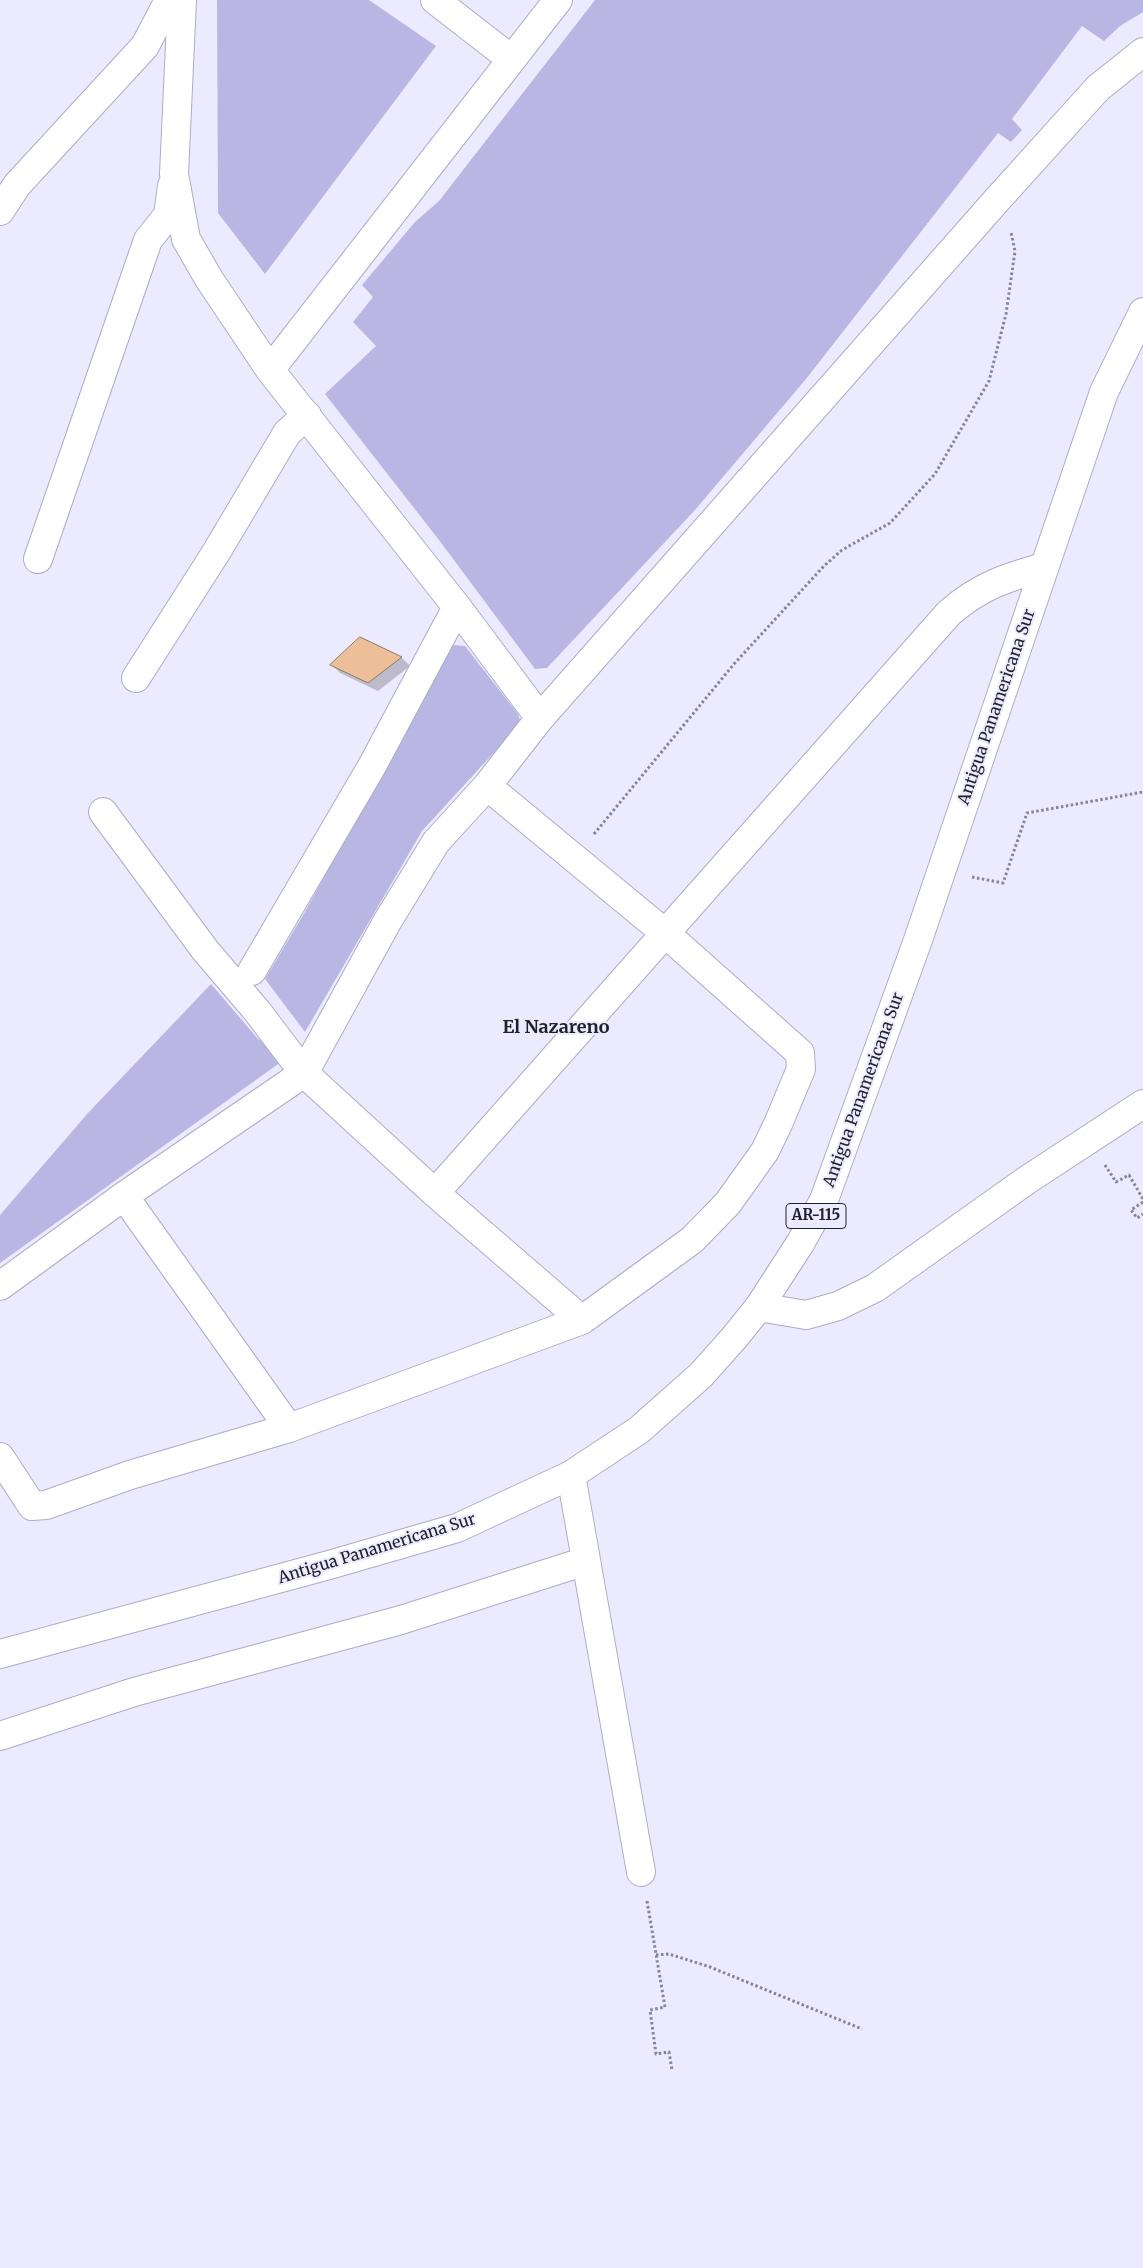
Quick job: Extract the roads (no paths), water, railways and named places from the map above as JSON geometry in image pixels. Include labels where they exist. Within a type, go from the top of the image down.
[{"type":"street","points":[[0,211],[17,185],[145,46],[169,0]]},
{"type":"street","points":[[38,559],[148,240],[168,215],[174,174],[182,0]]},
{"type":"street","points":[[435,0],[511,59]]},
{"type":"street","points":[[270,370],[558,0]]},
{"type":"street","points":[[0,1286],[124,1196],[304,1073],[387,922],[436,842],[487,786],[540,718],[996,201],[1098,88],[1143,52]]},
{"type":"street","points":[[174,174],[186,239],[214,287],[270,370],[457,607],[540,718]]},
{"type":"street","name":"Antigua Panamericana Sur","points":[[0,1654],[329,1565],[457,1528],[571,1475],[639,1430],[701,1375],[759,1307],[801,1242],[824,1200],[918,940],[1104,392],[1143,312]]},
{"type":"street","points":[[136,678],[218,551],[287,432],[307,415]]},
{"type":"street","points":[[435,1193],[949,613],[969,595],[1004,578],[1044,567]]},
{"type":"street","points":[[252,971],[372,766],[457,607]]},
{"type":"street","points":[[0,1458],[32,1506],[46,1505],[130,1475],[290,1428],[582,1320],[692,1240],[728,1203],[765,1151],[802,1069],[800,1053],[782,1034],[665,933],[487,786]]},
{"type":"street","points":[[103,812],[205,950],[257,1011],[304,1073],[435,1193],[582,1320]]},
{"type":"street","points":[[759,1307],[806,1315],[838,1306],[875,1288],[1143,1104]]},
{"type":"street","points":[[124,1196],[290,1428]]},
{"type":"street","points":[[571,1475],[643,1884]]},
{"type":"street","points":[[0,1736],[134,1692],[401,1620],[586,1561]]},
{"type":"district","name":"El Nazareno","points":[[556,1028]]}]
